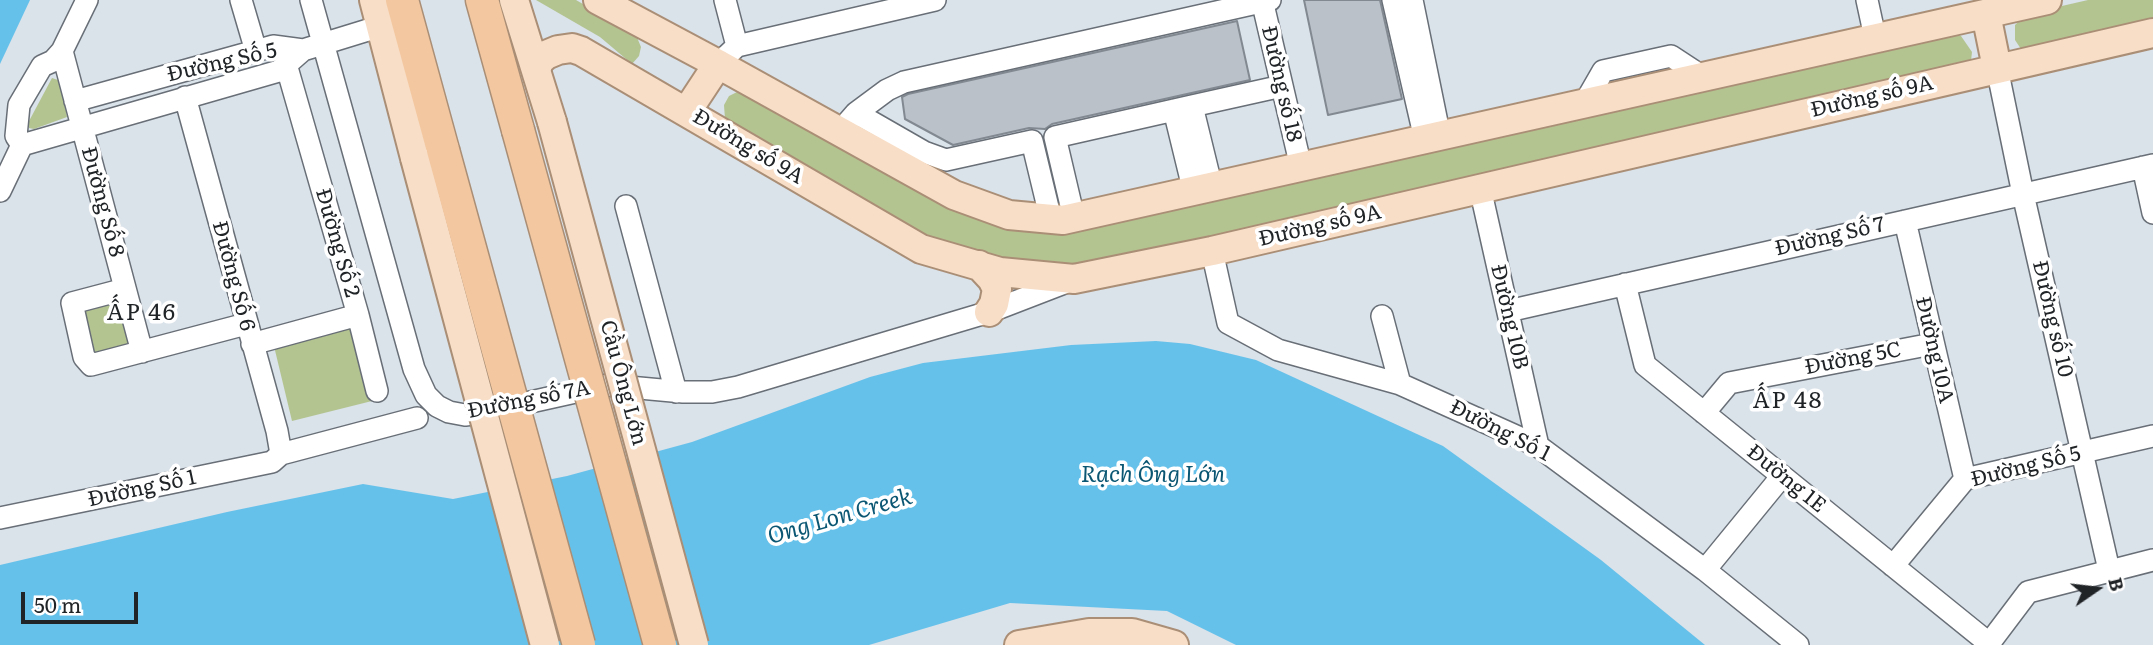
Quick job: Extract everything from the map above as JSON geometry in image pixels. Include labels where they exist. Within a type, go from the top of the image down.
[{"type":"highway","points":[[402,0],[429,154],[579,645]]},
{"type":"highway","name":"Cầu Ông Lớn","points":[[482,0],[660,645]]},
{"type":"main road","name":"Cầu Ông Lớn","points":[[514,0],[537,68],[694,645]]},
{"type":"main road","points":[[600,1],[728,55],[918,162],[954,195],[1010,215],[1063,219],[1703,77],[1871,17],[2047,0]]},
{"type":"main road","points":[[1985,7],[1997,68]]},
{"type":"main road","points":[[377,13],[429,154],[545,645]]},
{"type":"main road","name":"Đường số 9A","points":[[537,68],[546,55],[558,50],[572,48],[581,51],[921,249],[1000,272],[1074,279],[1212,251],[2153,33]]},
{"type":"main road","points":[[687,111],[728,55]]},
{"type":"main road","points":[[979,265],[997,289],[989,312]]},
{"type":"main road","points":[[1019,645],[1088,633],[1132,634],[1174,645]]},
{"type":"street","points":[[0,191],[22,145],[16,136],[19,105],[41,66],[53,61],[62,51],[87,0]]},
{"type":"street","points":[[241,0],[256,51]]},
{"type":"street","name":"Đường số 7A","points":[[311,0],[313,47],[414,369],[426,395],[437,406],[449,412],[464,415],[607,385],[676,392],[712,392],[738,387],[989,312],[1074,279]]},
{"type":"street","points":[[724,0],[728,55],[857,8],[935,0]]},
{"type":"street","points":[[1393,0],[1433,138]]},
{"type":"street","points":[[1412,0],[1433,138]]},
{"type":"street","points":[[848,122],[887,90],[904,82],[1264,1]]},
{"type":"street","name":"Đường số 18","points":[[1264,1],[1301,167]]},
{"type":"street","name":"Đường Số 5","points":[[22,145],[279,71],[313,47],[377,13]]},
{"type":"street","name":"Đường Số 5","points":[[75,101],[273,46],[313,47]]},
{"type":"street","name":"Đường Số 8","points":[[62,51],[142,352]]},
{"type":"street","name":"Đường Số 2","points":[[125,289],[72,303],[84,357],[90,365],[142,352],[358,316],[286,64]]},
{"type":"street","name":"Đường số 10","points":[[1997,68],[2109,570]]},
{"type":"street","points":[[1063,219],[1055,137],[1282,86]]},
{"type":"street","name":"Đường Số 6","points":[[185,97],[277,430],[281,454]]},
{"type":"street","points":[[1183,108],[1203,190]]},
{"type":"street","points":[[918,162],[946,160],[1032,141],[1063,219]]},
{"type":"street","points":[[2148,166],[2153,213]]},
{"type":"street","name":"Đường Số 7","points":[[1508,312],[2148,166]]},
{"type":"street","name":"Đường 10B","points":[[1480,188],[1538,446]]},
{"type":"street","points":[[626,206],[676,392]]},
{"type":"street","name":"Đường 10A","points":[[1905,220],[1965,479]]},
{"type":"street","name":"Đường Số 1","points":[[1212,251],[1228,324],[1278,350],[1400,384],[1538,446],[1705,570],[1798,645]]},
{"type":"street","name":"Đường 1E","points":[[1625,284],[1645,365],[1989,644]]},
{"type":"street","points":[[358,316],[377,391]]},
{"type":"street","points":[[1382,316],[1400,384]]},
{"type":"street","name":"Đường 5C","points":[[1704,413],[1729,383],[1932,344]]},
{"type":"street","name":"Đường Số 1","points":[[0,518],[272,462],[281,454],[417,418]]},
{"type":"street","name":"Đường Số 5","points":[[1893,566],[1965,479],[2153,436]]},
{"type":"street","points":[[1705,570],[1782,476]]},
{"type":"street","points":[[1989,644],[2028,593],[2109,570],[2153,561]]},
{"type":"green space","points":[[536,0],[576,0],[636,35],[641,47],[639,56],[632,64],[600,37]]},
{"type":"green space","points":[[2088,0],[2153,0],[2153,26],[2023,52],[2015,40],[2015,25],[2027,14]]},
{"type":"green space","points":[[1947,31],[1961,36],[1972,52],[1966,70],[1073,268],[1035,266],[960,248],[925,234],[732,130],[725,119],[724,105],[729,96],[741,90],[1016,223]]},
{"type":"green space","points":[[52,78],[61,81],[67,117],[34,129],[29,128],[28,123]]},
{"type":"green space","points":[[115,301],[120,305],[130,342],[127,348],[99,355],[94,352],[84,312],[87,308]]},
{"type":"green space","points":[[353,322],[372,401],[292,421],[273,342]]},
{"type":"water","points":[[0,0],[30,0],[0,64]]},
{"type":"water","name":"Rạch Ông Lớn","points":[[1156,341],[1190,344],[1256,360],[1443,446],[1601,560],[1705,645],[1236,645],[1167,611],[1010,603],[869,645],[0,645],[0,565],[227,512],[363,484],[453,499],[567,476],[692,442],[870,377],[923,363],[1071,345]]},
{"type":"building","points":[[1304,0],[1380,0],[1402,99],[1328,115]]},
{"type":"building","points":[[1237,21],[1250,80],[1052,124],[1045,129],[1029,128],[953,145],[905,119],[902,97],[908,94]]},
{"type":"district","name":"ẤP 46","points":[[142,313]]},
{"type":"district","name":"ẤP 48","points":[[1788,401]]},
{"type":"water label","name":"Ong Lon Creek","points":[[840,517]]}]
